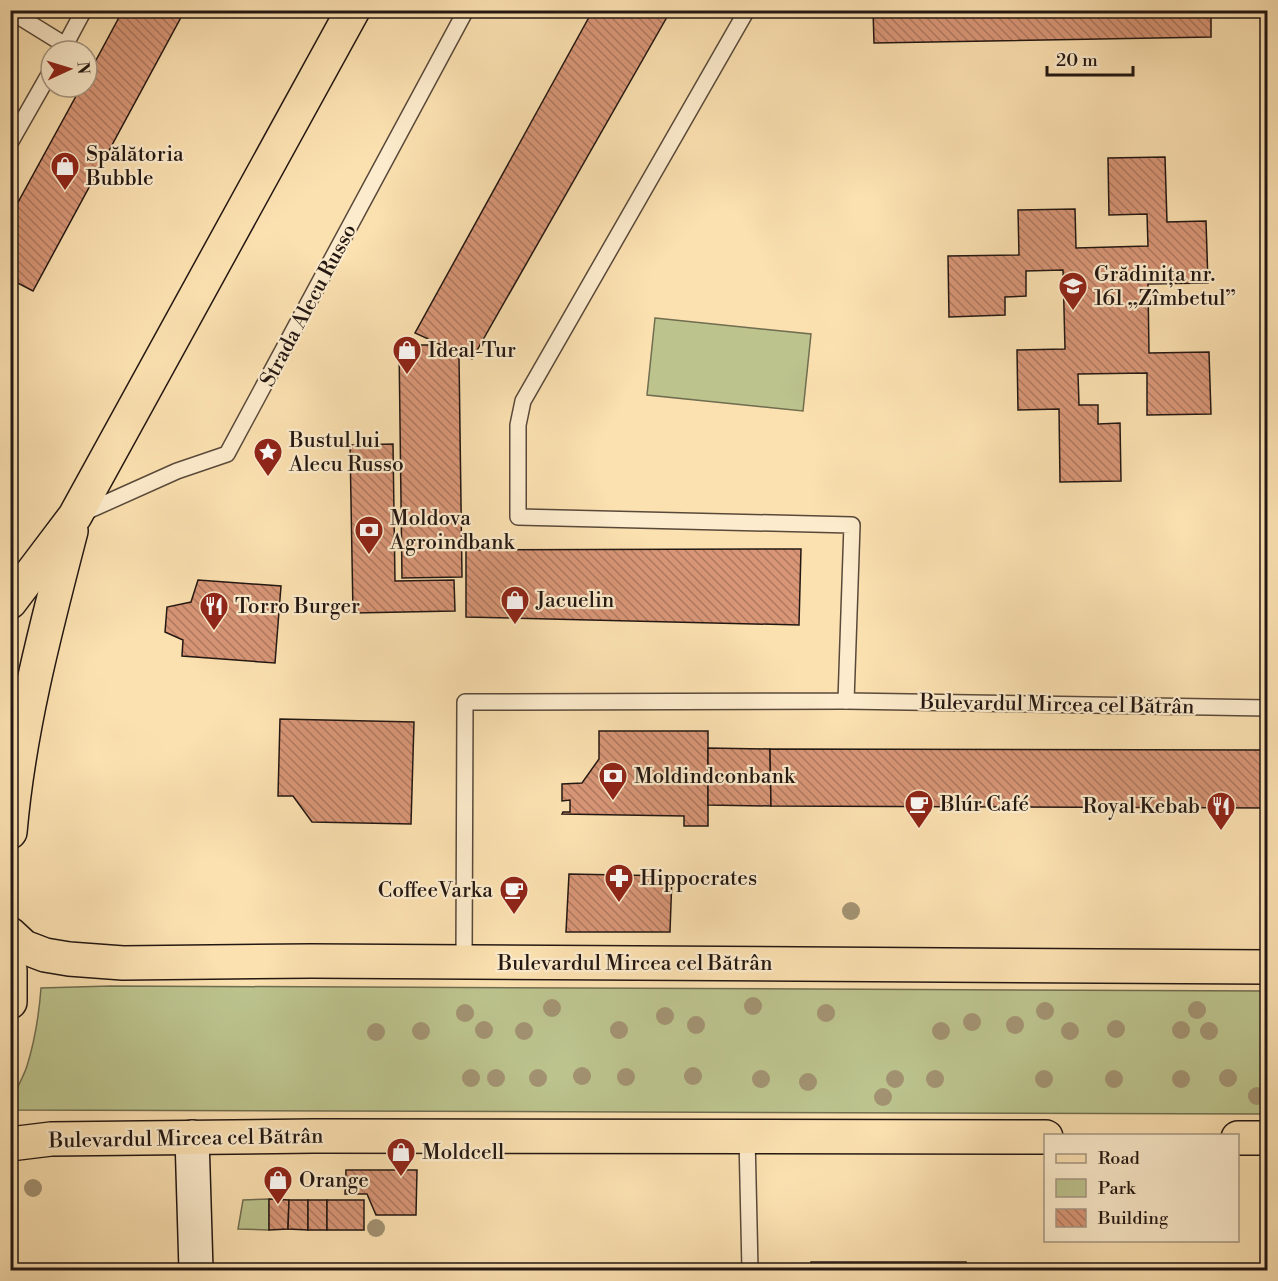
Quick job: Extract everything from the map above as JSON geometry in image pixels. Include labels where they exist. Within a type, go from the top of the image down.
[{"type":"main road","name":"Strada Alecu Russo","points":[[10,602],[75,516],[349,12]]},
{"type":"main road","name":"Strada Alecu Russo","points":[[10,832],[22,737],[33,681],[75,516]]},
{"type":"main road","name":"Bulevardul Mircea cel Bătrân","points":[[10,934],[24,947],[45,954],[69,959],[123,963],[311,961],[1268,967]]},
{"type":"main road","points":[[10,970],[10,1002]]},
{"type":"main road","name":"Bulevardul Mircea cel Bătrân","points":[[10,1144],[51,1138],[192,1137],[1044,1137]]},
{"type":"main road","points":[[1239,1138],[1268,1138]]},
{"type":"street","points":[[192,1137],[196,1270]]},
{"type":"lane","points":[[69,39],[84,10]]},
{"type":"lane","name":"Strada Alecu Russo","points":[[75,516],[177,471],[227,454],[466,10]]},
{"type":"lane","points":[[747,10],[523,401],[518,425],[518,517],[852,525],[846,701]]},
{"type":"lane","points":[[10,11],[51,39]]},
{"type":"lane","points":[[10,143],[39,92]]},
{"type":"lane","name":"Bulevardul Mircea cel Bătrân","points":[[464,962],[465,702],[846,701],[1268,708]]},
{"type":"lane","points":[[747,1137],[750,1270]]},
{"type":"green space","points":[[655,318],[811,334],[803,411],[647,395]]},
{"type":"green space","points":[[110,986],[1267,991],[1267,1114],[11,1110],[32,1047],[41,988]]},
{"type":"green space","points":[[269,1199],[269,1230],[238,1229],[243,1200]]},
{"type":"building","points":[[123,10],[185,10],[33,291],[10,279],[10,217],[74,99],[99,99],[99,55]]},
{"type":"building","points":[[593,10],[671,10],[472,359],[415,333]]},
{"type":"building","points":[[873,10],[1211,10],[1211,37],[874,43]]},
{"type":"building","points":[[1165,157],[1167,222],[1206,221],[1208,283],[1148,284],[1149,353],[1209,352],[1211,414],[1147,415],[1147,373],[1078,374],[1079,405],[1098,405],[1098,424],[1120,423],[1121,481],[1060,482],[1059,409],[1018,410],[1017,350],[1065,349],[1063,270],[1026,271],[1026,296],[1005,297],[1005,315],[949,317],[948,256],[1019,255],[1018,210],[1075,209],[1076,248],[1148,246],[1147,214],[1109,215],[1108,158]]},
{"type":"building","points":[[399,345],[429,345],[459,357],[462,577],[402,578]]},
{"type":"building","points":[[393,444],[395,581],[454,580],[455,611],[353,613],[350,445]]},
{"type":"building","points":[[801,549],[799,625],[466,617],[466,550]]},
{"type":"building","points":[[198,580],[281,586],[275,663],[182,656],[183,640],[165,632],[167,607],[191,602]]},
{"type":"building","points":[[280,719],[414,722],[411,824],[312,822],[293,796],[278,796]]},
{"type":"building","points":[[599,731],[708,731],[708,826],[684,826],[684,816],[562,814],[570,812],[570,800],[562,801],[562,784],[582,783],[599,759]]},
{"type":"building","points":[[708,748],[770,749],[771,806],[708,805]]},
{"type":"building","points":[[770,749],[1268,750],[1268,808],[771,806]]},
{"type":"building","name":"Hippocrates","points":[[569,874],[672,876],[670,932],[566,932]]},
{"type":"building","points":[[346,1170],[417,1170],[416,1215],[376,1215],[367,1194],[345,1194]]},
{"type":"building","points":[[269,1199],[289,1200],[288,1229],[269,1230]]},
{"type":"building","points":[[289,1200],[308,1200],[308,1230],[288,1229]]},
{"type":"building","points":[[308,1200],[327,1200],[327,1230],[308,1230]]},
{"type":"building","points":[[327,1200],[364,1200],[364,1230],[327,1230]]},
{"type":"building","points":[[811,1262],[966,1262],[966,1270],[811,1270]]},
{"type":"place","name":"Spălătoria Bubble","points":[[65,192]]},
{"type":"place","name":"Grădinița nr. 161 „Zîmbetul”","points":[[1073,312]]},
{"type":"place","name":"Ideal-Tur","points":[[407,376]]},
{"type":"place","name":"Bustul lui Alecu Russo","points":[[268,478]]},
{"type":"place","name":"Moldova Agroindbank","points":[[369,556]]},
{"type":"place","name":"Jacuelin","points":[[515,626]]},
{"type":"place","name":"Torro Burger","points":[[214,632]]},
{"type":"place","name":"Moldindconbank","points":[[613,802]]},
{"type":"place","name":"Blúr Café","points":[[919,830]]},
{"type":"place","name":"Royal Kebab","points":[[1221,832]]},
{"type":"place","name":"Hippocrates","points":[[619,904]]},
{"type":"place","name":"CoffeeVarka","points":[[514,916]]},
{"type":"place","name":"Moldcell","points":[[401,1178]]},
{"type":"place","name":"Orange","points":[[278,1206]]}]
